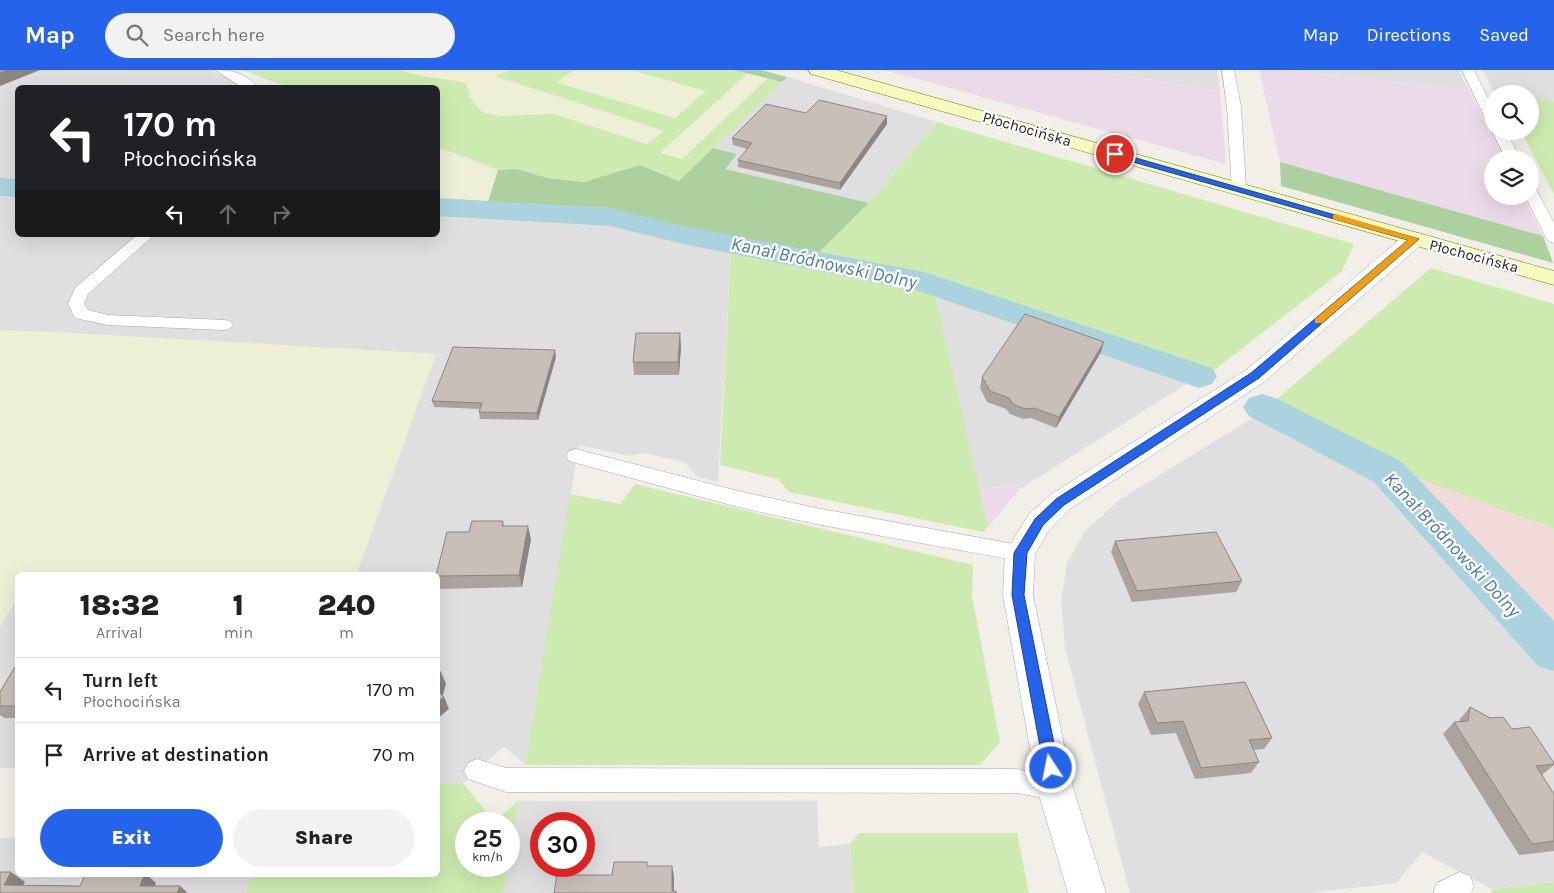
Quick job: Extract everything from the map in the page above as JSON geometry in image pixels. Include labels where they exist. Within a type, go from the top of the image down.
[{"type":"main road","name":"Płochocińska","points":[[817,70],[1554,278]]},
{"type":"street","points":[[1087,893],[1055,788],[1018,595],[1020,553],[1039,522],[1060,502],[1255,376],[1414,239]]},
{"type":"lane","points":[[221,70],[236,76],[248,85]]},
{"type":"lane","points":[[1228,70],[1234,107],[1239,189]]},
{"type":"lane","points":[[1468,70],[1484,102]]},
{"type":"lane","points":[[1537,205],[1554,238]]},
{"type":"lane","points":[[144,237],[81,292],[76,304],[81,314],[108,320],[224,325]]},
{"type":"lane","points":[[576,456],[738,499],[816,516],[1020,553]]},
{"type":"lane","points":[[477,771],[506,780],[1017,782],[1055,788]]},
{"type":"shaded area","points":[[0,70],[209,70],[235,81],[239,85],[15,85],[15,183],[0,182]]},
{"type":"shaded area","points":[[884,70],[1094,70],[1220,91],[1226,164]]},
{"type":"shaded area","points":[[1094,70],[1217,70],[1220,91],[1135,77]]},
{"type":"shaded area","points":[[1259,70],[1288,70],[1469,90],[1484,120],[1484,140],[1494,140],[1499,150],[1484,150],[1484,205],[1528,205],[1543,236],[1280,162]]},
{"type":"shaded area","points":[[1288,70],[1458,70],[1469,90]]},
{"type":"shaded area","points":[[1482,70],[1554,70],[1554,101],[1539,99],[1539,85],[1490,85]]},
{"type":"shaded area","points":[[787,77],[937,122],[869,203],[724,169],[737,154],[713,148]]},
{"type":"shaded area","points":[[0,191],[15,192],[15,237],[440,237],[440,217],[481,219],[483,214],[573,218],[615,224],[731,248],[718,482],[696,476],[686,463],[645,453],[628,456],[579,445],[525,765],[504,746],[463,783],[440,784],[440,572],[357,572],[436,354],[0,330]]},
{"type":"shaded area","points":[[934,290],[1191,381],[1020,489],[1010,484],[979,491]]},
{"type":"shaded area","points":[[1259,414],[1379,473],[1554,664],[1554,882],[1492,889],[1422,852],[1396,883],[1309,893],[1130,893],[1065,648],[1061,603],[1067,563],[1085,531],[1119,500]]},
{"type":"shaded area","points":[[1386,466],[1554,529],[1554,631],[1412,488]]},
{"type":"shaded area","points":[[1010,484],[1020,489],[988,527],[979,491]]},
{"type":"shaded area","points":[[15,602],[15,768],[0,768],[0,627]]},
{"type":"shaded area","points":[[518,801],[817,801],[819,847],[850,844],[853,893],[504,893],[506,877],[520,877],[520,812],[516,812]]},
{"type":"shaded area","points":[[0,838],[15,838],[15,877],[250,877],[246,893],[0,893]]},
{"type":"green space","points":[[243,70],[401,70],[417,75],[466,83],[471,99],[482,112],[500,116],[554,114],[647,144],[664,131],[495,76],[511,70],[574,70],[556,82],[675,118],[706,91],[631,70],[733,70],[747,74],[660,153],[682,159],[767,79],[782,82],[679,181],[640,165],[585,182],[547,178],[517,169],[498,170],[440,148],[440,85],[282,85]]},
{"type":"green space","points":[[402,70],[511,70],[496,76],[664,131],[647,144],[554,114],[500,116],[482,112],[471,99],[442,78],[415,75]]},
{"type":"green space","points":[[574,70],[631,70],[706,91],[676,118],[556,82]]},
{"type":"green space","points":[[733,70],[761,70],[787,77],[782,82]]},
{"type":"green space","points":[[747,74],[767,79],[682,159],[660,154]]},
{"type":"green space","points":[[1539,99],[1554,101],[1554,194],[1539,165],[1539,150],[1531,150],[1526,140],[1539,140]]},
{"type":"green space","points":[[937,122],[1354,244],[1342,271],[1208,375],[1191,381],[934,290],[988,527],[983,532],[789,492],[778,479],[720,465],[731,248],[615,224],[573,218],[484,214],[481,219],[440,217],[440,202],[568,209],[612,214],[816,255],[869,203]]},
{"type":"green space","points":[[440,148],[498,170],[487,205],[440,202]]},
{"type":"green space","points":[[713,148],[737,154],[725,169],[869,203],[816,255],[612,214],[568,209],[487,205],[498,170],[517,169],[547,178],[584,182],[640,165],[679,181]]},
{"type":"green space","points":[[1280,162],[1543,236],[1553,263],[1281,186]]},
{"type":"green space","points":[[1431,268],[1554,304],[1554,529],[1388,467],[1514,589],[1554,631],[1554,664],[1379,473],[1259,414]]},
{"type":"green space","points":[[0,330],[436,354],[357,572],[15,572],[15,602],[0,627]]},
{"type":"green space","points":[[635,484],[973,565],[972,596],[1000,742],[980,765],[525,765],[570,494],[620,504]]},
{"type":"green space","points":[[463,783],[486,812],[455,812],[455,877],[506,877],[504,893],[246,893],[250,877],[440,877],[440,784]]},
{"type":"green space","points":[[518,801],[516,812],[505,812]]},
{"type":"green space","points":[[859,833],[1017,833],[1029,893],[853,893],[850,844]]},
{"type":"green space","points":[[1554,882],[1554,893],[1491,893],[1492,889]]},
{"type":"building","points":[[819,100],[887,116],[840,183],[738,160],[752,143],[732,138],[766,104],[806,113]]},
{"type":"building","points":[[1025,314],[1104,342],[1059,417],[1034,408],[1025,409],[1013,404],[1009,398],[990,391],[982,377]]},
{"type":"building","points":[[636,333],[680,333],[678,362],[633,362]]},
{"type":"building","points":[[453,347],[555,350],[537,413],[479,412],[482,403],[432,401]]},
{"type":"building","points":[[472,521],[503,521],[502,526],[528,526],[519,575],[440,576],[440,572],[437,572],[447,532],[469,532]]},
{"type":"building","points":[[1216,532],[1242,581],[1137,591],[1115,541]]},
{"type":"building","points":[[15,667],[15,706],[0,706],[0,692]]},
{"type":"building","points":[[1245,682],[1272,738],[1249,740],[1259,762],[1201,768],[1183,721],[1157,723],[1144,692]]},
{"type":"building","points":[[1470,707],[1490,718],[1503,717],[1512,729],[1530,727],[1554,763],[1536,766],[1554,794],[1554,841],[1532,844],[1454,722],[1468,721]]},
{"type":"building","points":[[614,862],[647,862],[647,866],[672,866],[672,891],[676,891],[676,893],[554,893],[557,877],[612,875]]},
{"type":"building","points":[[0,872],[11,872],[4,885],[80,886],[84,877],[143,877],[140,886],[180,886],[177,893],[0,893]]},
{"type":"waterway","name":"Kanał Bródnowski Dolny","points":[[0,187],[15,188]]},
{"type":"waterway","name":"Kanał Bródnowski Dolny","points":[[440,207],[610,217],[683,235],[924,282],[1199,376]]},
{"type":"waterway","name":"Kanał Bródnowski Dolny","points":[[1262,407],[1388,472],[1554,652]]},
{"type":"slow traffic","points":[[1319,321],[1414,239],[1336,217]]},
{"type":"route","points":[[1051,768],[1018,595],[1020,553],[1039,522],[1060,502],[1255,376],[1414,239],[1115,154]]}]
